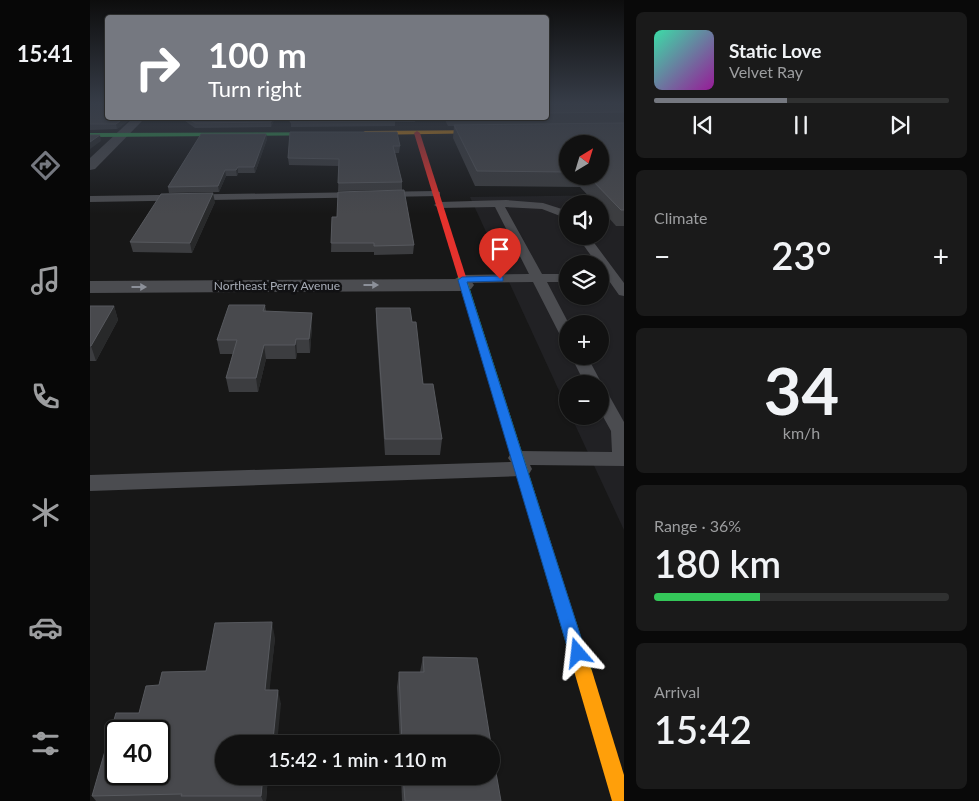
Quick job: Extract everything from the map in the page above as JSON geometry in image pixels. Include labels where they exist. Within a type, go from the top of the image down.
[{"type":"street","points":[[90,166],[117,139]]},
{"type":"street","points":[[419,139],[520,463],[622,801]]},
{"type":"street","name":"Northeast Perry Avenue","points":[[90,287],[463,282]]},
{"type":"lane","points":[[90,199],[438,200],[544,205],[559,210]]},
{"type":"lane","points":[[499,204],[559,318]]},
{"type":"lane","points":[[463,282],[559,278]]},
{"type":"lane","points":[[609,280],[624,292]]},
{"type":"lane","points":[[90,482],[623,458],[620,431],[609,411]]},
{"type":"shaded area","points":[[609,195],[624,195],[624,530],[575,425],[609,425],[609,375],[559,375],[559,391],[470,197],[559,196],[559,245],[609,245]]},
{"type":"building","points":[[198,139],[264,139],[254,167],[238,167],[236,170],[225,170],[218,186],[168,187]]},
{"type":"building","points":[[289,139],[399,139],[400,146],[393,146],[402,182],[338,183],[339,159],[288,158]]},
{"type":"building","points":[[461,139],[559,139],[559,172],[477,171]]},
{"type":"building","points":[[609,139],[624,139],[624,210],[621,210],[609,198],[609,195],[606,195],[597,185],[609,185]]},
{"type":"building","points":[[404,190],[414,245],[374,246],[374,243],[331,243],[332,217],[337,217],[338,192]]},
{"type":"building","points":[[213,193],[190,243],[130,242],[161,194]]},
{"type":"building","points":[[229,305],[265,305],[263,311],[312,313],[309,339],[296,339],[295,345],[264,345],[256,378],[226,378],[237,340],[217,340]]},
{"type":"building","points":[[90,306],[114,306],[91,346],[90,346]]},
{"type":"building","points":[[376,308],[410,308],[412,322],[416,322],[423,384],[433,384],[442,439],[385,439]]},
{"type":"building","points":[[272,622],[265,690],[278,690],[274,735],[215,735],[215,785],[262,785],[261,796],[181,796],[182,794],[92,796],[105,751],[105,785],[170,785],[170,720],[114,720],[116,713],[139,713],[146,686],[159,685],[162,672],[206,671],[215,623]]},
{"type":"building","points":[[423,657],[477,658],[490,735],[402,735],[399,672],[424,672]]},
{"type":"building","points":[[404,785],[498,785],[501,801],[405,801]]},
{"type":"traffic: fast","points":[[462,277],[583,671]]},
{"type":"traffic: slow","points":[[583,671],[622,801]]},
{"type":"traffic: jam","points":[[419,139],[462,277]]},
{"type":"route","points":[[500,279],[462,280],[578,653]]}]
